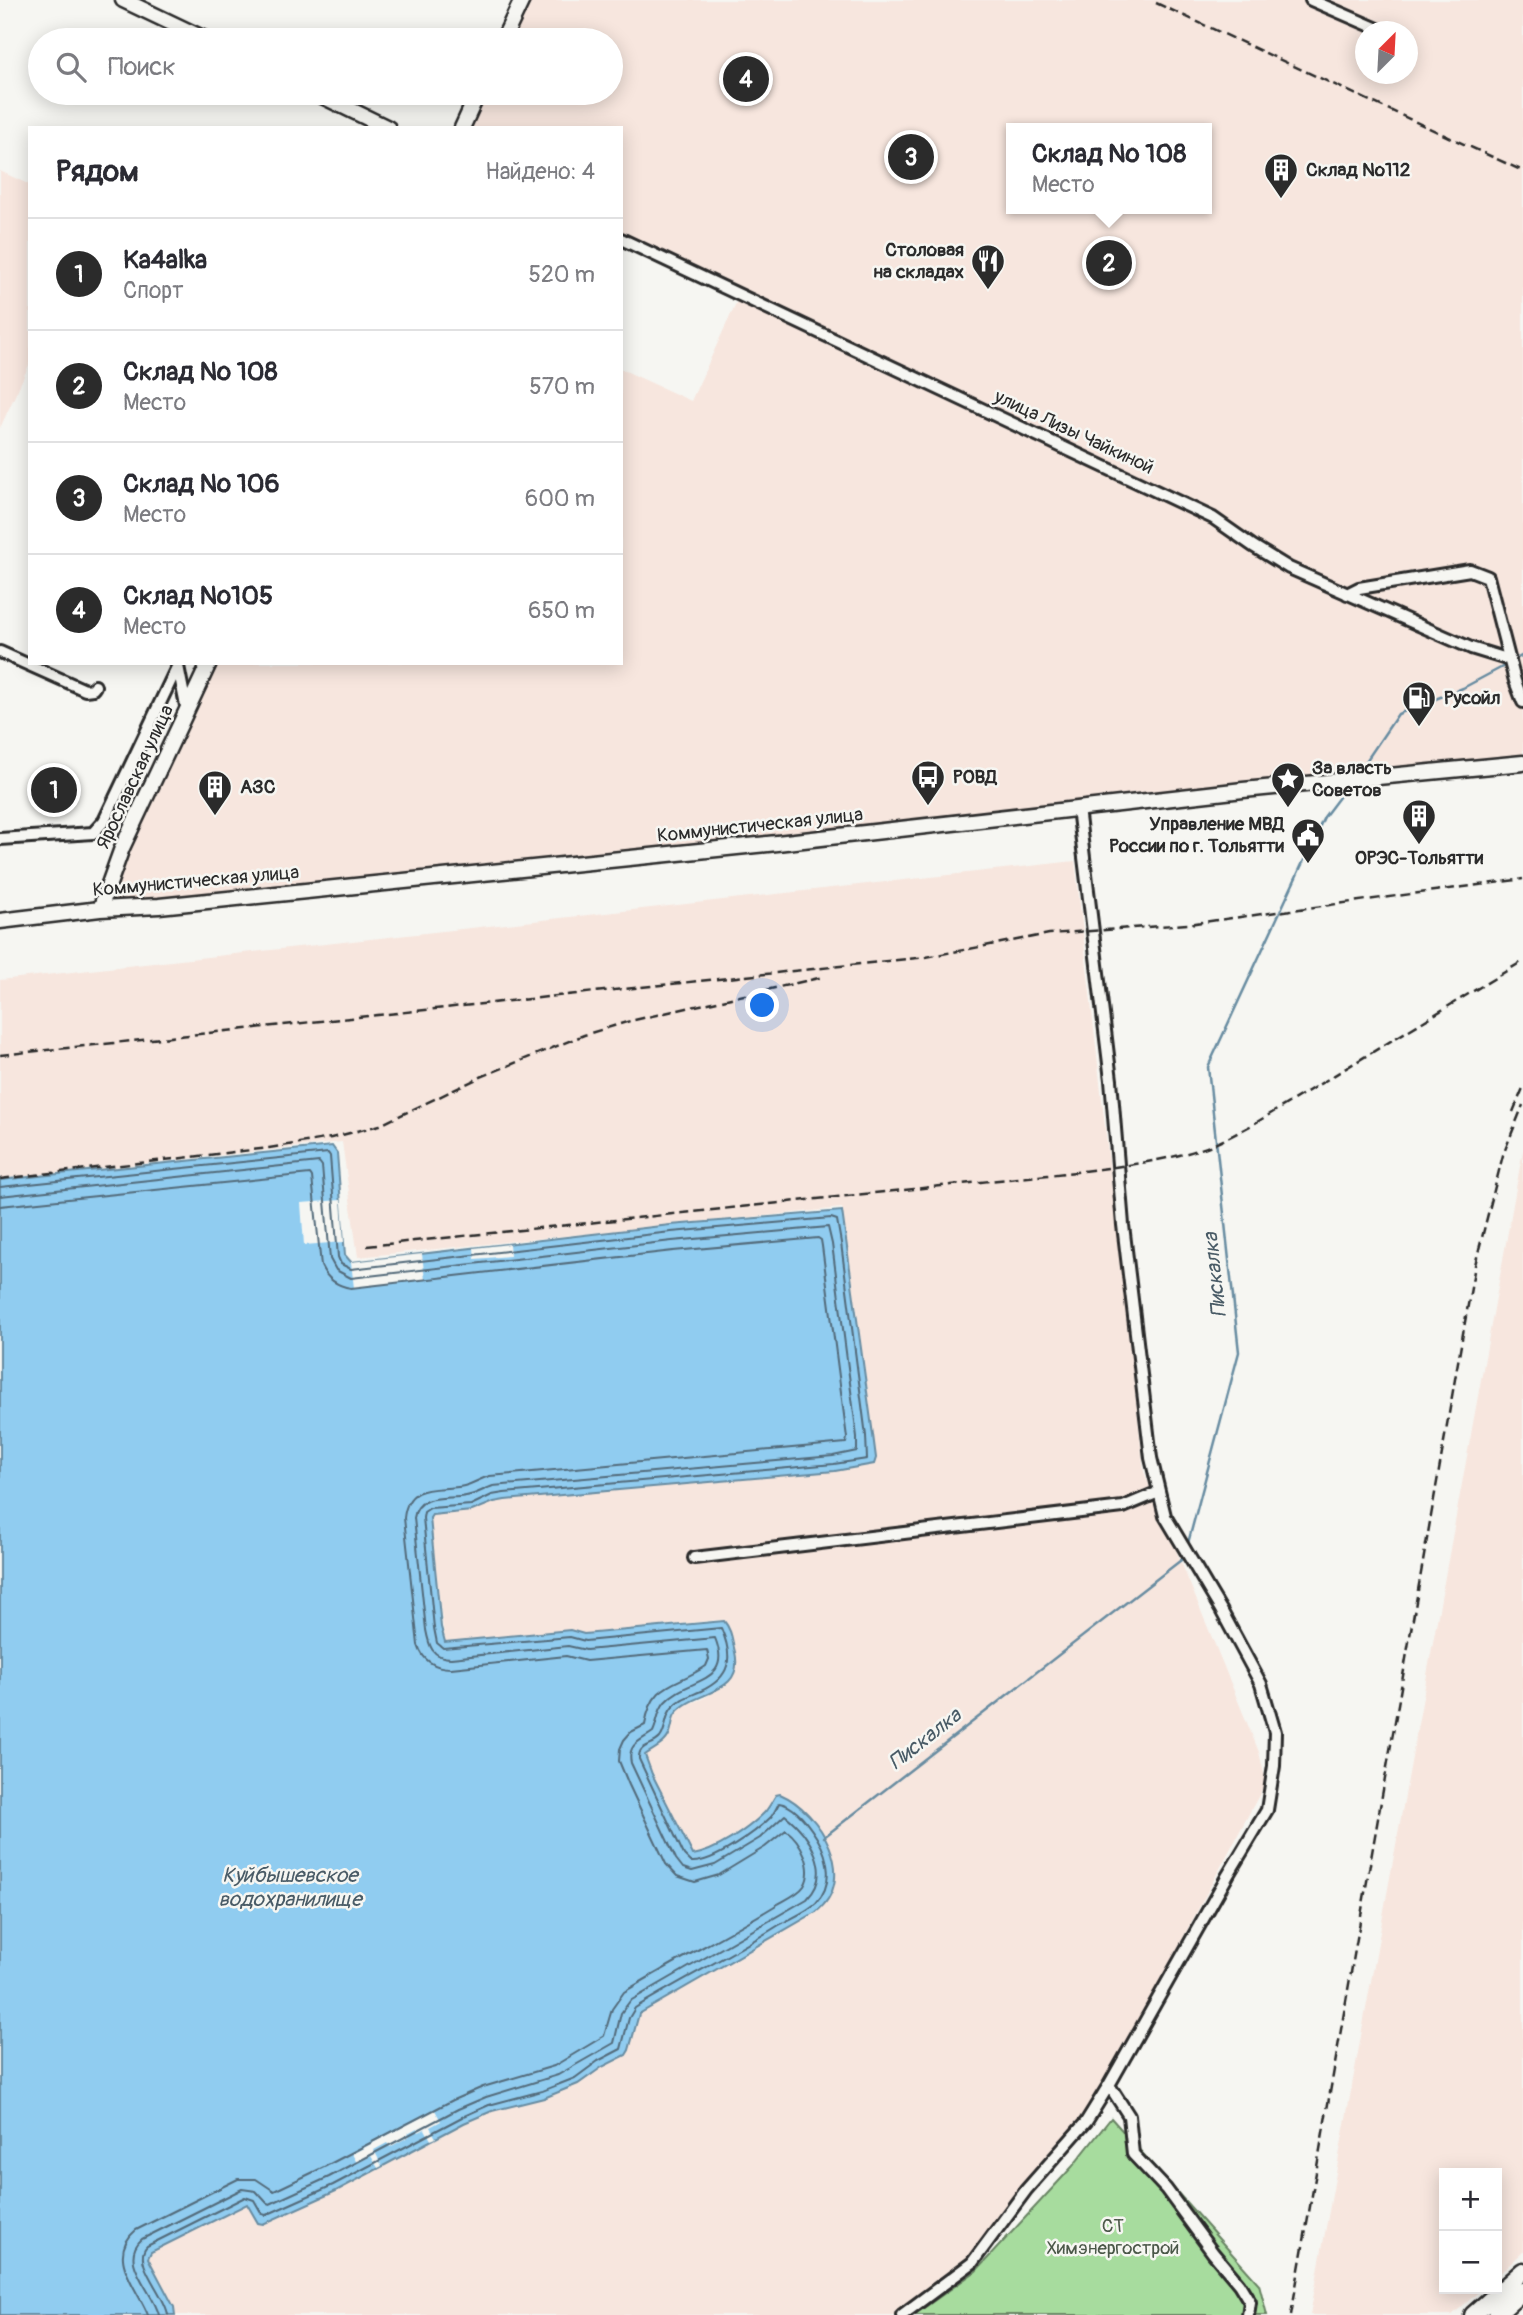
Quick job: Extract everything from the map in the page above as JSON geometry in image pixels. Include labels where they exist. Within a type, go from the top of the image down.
[{"type":"highway","points":[[1473,2315],[1523,2271]]},
{"type":"highway","points":[[1496,2315],[1523,2291]]},
{"type":"main road","points":[[123,0],[182,28]]},
{"type":"main road","points":[[509,28],[522,0]]},
{"type":"main road","points":[[341,105],[384,126]]},
{"type":"main road","points":[[463,126],[473,105]]},
{"type":"main road","name":"Ярославская улица","points":[[100,909],[122,848],[208,665]]},
{"type":"main road","name":"Коммунистическая улица","points":[[0,921],[777,843],[1078,808],[1523,763]]},
{"type":"street","points":[[1311,0],[1360,21]]},
{"type":"street","name":"улица Лизы Чайкиной","points":[[623,240],[1213,518],[1289,568],[1471,648],[1510,660]]},
{"type":"street","points":[[1347,594],[1359,588],[1470,570],[1488,577],[1523,702]]},
{"type":"street","points":[[0,653],[85,690],[93,690],[95,686]]},
{"type":"street","points":[[178,665],[187,711]]},
{"type":"street","points":[[0,839],[93,833],[104,821],[178,665]]},
{"type":"street","points":[[902,2315],[972,2263],[1026,2190],[1086,2122],[1110,2085],[1267,1810],[1273,1766],[1275,1731],[1261,1684],[1165,1516],[1150,1458],[1128,1266],[1111,1080],[1078,808]]},
{"type":"street","points":[[694,1558],[1123,1507],[1159,1492]]},
{"type":"street","points":[[1110,2085],[1129,2116],[1133,2154],[1166,2189],[1239,2284],[1250,2302],[1248,2315]]},
{"type":"shaded area","points":[[527,0],[1523,0],[1523,758],[264,890],[106,902],[126,850],[213,665],[623,665],[623,370],[691,401],[743,288],[623,234],[623,126],[467,126],[477,105],[623,105],[623,28],[514,28]]},
{"type":"shaded area","points":[[0,171],[28,184],[28,367],[0,428]]},
{"type":"shaded area","points":[[1075,861],[1144,1472],[1259,1752],[1266,1782],[1081,2129],[969,2258],[895,2315],[175,2315],[174,2307],[148,2258],[151,2252],[247,2204],[258,2223],[263,2224],[336,2191],[464,2123],[492,2111],[544,2098],[578,2084],[602,2067],[626,2055],[639,2014],[821,1908],[812,1818],[793,1801],[780,1794],[751,1825],[710,1850],[693,1855],[645,1757],[647,1753],[661,1746],[672,1728],[676,1713],[685,1705],[702,1699],[725,1685],[736,1658],[728,1625],[719,1620],[584,1634],[570,1630],[445,1642],[430,1516],[472,1511],[505,1500],[869,1466],[868,1392],[842,1208],[358,1257],[342,1142],[0,1179],[0,980]]},
{"type":"shaded area","points":[[1523,1150],[1523,2252],[1502,2271],[1502,2168],[1439,2168],[1439,2294],[1476,2294],[1452,2315],[1310,2315]]},
{"type":"green space","name":"СТ Химэнергострой","points":[[1111,2118],[1259,2284],[1267,2315],[914,2315],[976,2271],[1072,2167]]},
{"type":"water","name":"Куйбышевское водохранилище","points":[[332,1146],[337,1153],[345,1255],[351,1262],[670,1225],[842,1211],[876,1458],[874,1464],[835,1471],[505,1500],[472,1511],[432,1515],[430,1518],[441,1627],[445,1642],[570,1630],[584,1634],[724,1621],[735,1652],[736,1666],[732,1677],[725,1685],[694,1700],[676,1713],[667,1738],[645,1755],[652,1774],[693,1855],[711,1849],[740,1833],[764,1813],[776,1795],[780,1794],[809,1815],[821,1830],[830,1847],[835,1882],[829,1898],[816,1912],[639,2014],[626,2055],[602,2067],[578,2084],[544,2098],[492,2111],[464,2123],[336,2191],[263,2224],[258,2223],[247,2204],[151,2252],[148,2258],[174,2307],[175,2315],[0,2315],[0,1180]]},
{"type":"pier","points":[[341,1200],[344,1242],[304,1245],[301,1203]]},
{"type":"pier","points":[[509,1244],[510,1256],[475,1259],[474,1248]]},
{"type":"pier","points":[[422,1254],[425,1280],[354,1288],[351,1262]]},
{"type":"pier","points":[[435,2110],[441,2121],[430,2127],[436,2138],[431,2140],[425,2129],[419,2132],[417,2128],[408,2133],[410,2136],[390,2147],[387,2143],[374,2150],[382,2166],[378,2168],[371,2156],[357,2163],[352,2154]]},
{"type":"waterway","name":"Пискалка","points":[[1514,660],[1523,655]]},
{"type":"waterway","name":"Пискалка","points":[[1358,773],[1398,714],[1463,688],[1508,664]]},
{"type":"waterway","name":"Пискалка","points":[[1187,1547],[1239,1352],[1208,1067],[1324,817],[1349,784]]},
{"type":"waterway","name":"Пискалка","points":[[824,1837],[1185,1557]]},
{"type":"railway","points":[[1156,3],[1523,171]]},
{"type":"railway","points":[[0,1055],[926,957],[1049,934],[1188,924],[1523,879]]},
{"type":"railway","points":[[367,1246],[1076,1172],[1179,1155],[1212,1145],[1252,1125],[1523,961]]},
{"type":"railway","points":[[0,1179],[269,1148],[331,1138],[380,1125],[483,1076],[584,1035],[630,1021],[823,977]]},
{"type":"railway","points":[[1513,1112],[1523,1088]]},
{"type":"railway","points":[[1291,2315],[1475,1265],[1503,1155],[1523,1105]]},
{"type":"place","name":"Склад №105","points":[[746,79]]},
{"type":"place","name":"Склад № 106","points":[[911,157]]},
{"type":"place","name":"Склад №112","points":[[1281,200]]},
{"type":"place","name":"Склад № 108","points":[[1109,263]]},
{"type":"place","name":"Столовая на складах","points":[[988,291]]},
{"type":"place","name":"Русойл","points":[[1419,728]]},
{"type":"place","name":"Ka4alka","points":[[54,790]]},
{"type":"place","name":"РОВД","points":[[928,807]]},
{"type":"place","name":"За власть Советов","points":[[1288,809]]},
{"type":"place","name":"АЗС","points":[[215,817]]},
{"type":"place","name":"ОРЭС-Тольятти","points":[[1419,846]]},
{"type":"place","name":"Управление МВД России по г. Тольятти","points":[[1308,865]]}]
